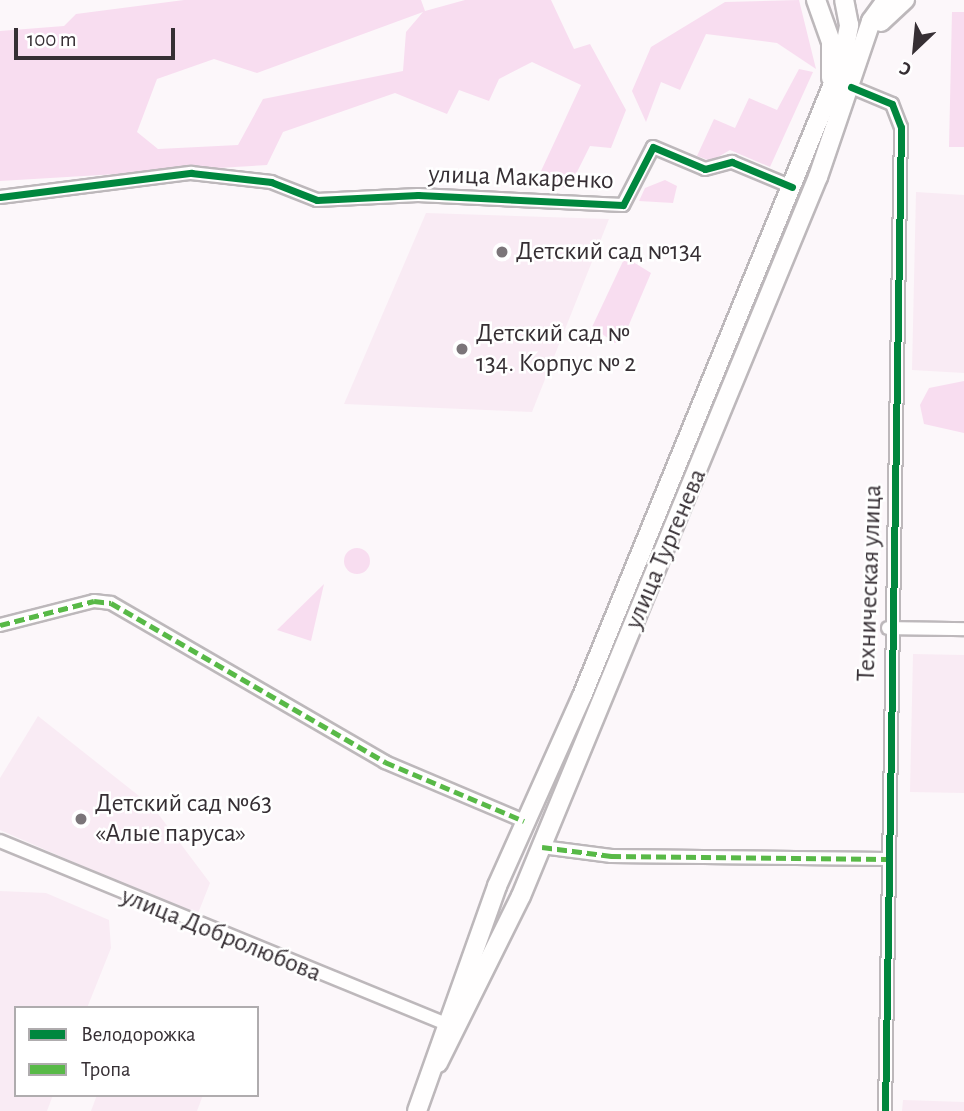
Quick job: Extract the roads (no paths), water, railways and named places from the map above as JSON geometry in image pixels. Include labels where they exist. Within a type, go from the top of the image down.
[{"type":"main road","points":[[816,0],[831,42],[831,90]]},
{"type":"main road","name":"улица Тургенева","points":[[451,1027],[524,821],[579,701],[831,90],[847,42],[844,0]]},
{"type":"main road","points":[[862,51],[905,0]]},
{"type":"main road","name":"улица Тургенева","points":[[417,1111],[426,1081],[451,1027],[545,840],[698,472],[810,195],[862,51],[884,3]]},
{"type":"main road","points":[[792,187],[810,195]]},
{"type":"main road","points":[[677,463],[698,472]]},
{"type":"main road","points":[[579,701],[599,709]]},
{"type":"main road","points":[[524,821],[545,840]]},
{"type":"street","name":"Техническая улица","points":[[850,87],[892,104],[901,127],[888,628],[885,1111]]},
{"type":"street","name":"улица Макаренко","points":[[0,197],[191,173],[271,182],[317,200],[418,195],[623,205],[653,147],[705,169],[732,162],[792,187]]},
{"type":"street","points":[[0,625],[94,601],[111,603],[385,762],[524,821]]},
{"type":"street","points":[[888,628],[964,629]]},
{"type":"street","points":[[545,840],[611,856],[888,859]]},
{"type":"street","name":"улица Добролюбова","points":[[0,841],[451,1027]]},
{"type":"place","name":"Детский сад №134","points":[[502,252]]},
{"type":"place","name":"Детский сад № 134. Корпус № 2","points":[[462,349]]},
{"type":"place","name":"Детский сад №63 «Алые паруса»","points":[[81,819]]}]
